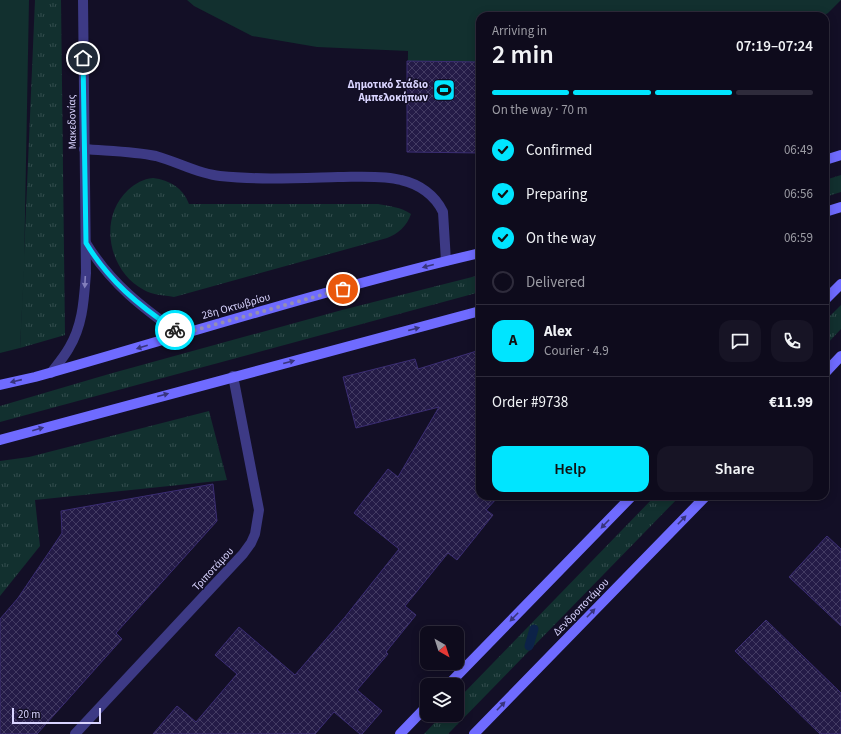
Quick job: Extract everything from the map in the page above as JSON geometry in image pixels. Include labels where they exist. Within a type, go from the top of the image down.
[{"type":"main road","points":[[829,159],[841,155]]},
{"type":"main road","points":[[829,211],[841,207]]},
{"type":"main road","name":"28η Οκτωβρίου","points":[[0,385],[51,373],[302,300],[476,254]]},
{"type":"main road","points":[[829,296],[841,284]]},
{"type":"main road","points":[[0,440],[233,376],[476,312]]},
{"type":"main road","points":[[829,369],[841,356]]},
{"type":"main road","points":[[455,678],[628,500]]},
{"type":"main road","name":"Δενδροποτάμου","points":[[474,734],[702,500]]},
{"type":"main road","points":[[400,734],[420,713]]},
{"type":"street","name":"Μακεδονίας","points":[[51,373],[70,348],[80,324],[85,291],[86,243],[82,0]]},
{"type":"street","points":[[84,149],[145,154],[219,176],[263,179],[364,177],[399,179],[426,191],[439,204],[443,212],[446,261]]},
{"type":"street","points":[[86,243],[101,266],[124,291],[147,311],[181,334]]},
{"type":"street","name":"Τριποτάμου","points":[[75,734],[243,554],[251,543],[255,534],[259,510],[233,376]]},
{"type":"green space","points":[[0,0],[29,0],[24,271],[20,348],[0,353]]},
{"type":"green space","points":[[35,0],[61,0],[65,335],[20,348]]},
{"type":"green space","name":"Δημοτικό Στάδιο Αμπελοκήπων","points":[[187,0],[841,0],[829,12],[476,12],[476,153],[412,152],[407,130],[408,51],[317,47],[252,36],[194,6]]},
{"type":"green space","points":[[841,175],[841,192],[829,196],[829,179]]},
{"type":"green space","points":[[153,178],[165,181],[175,186],[183,193],[189,204],[378,204],[399,208],[411,214],[402,229],[387,238],[174,297],[147,292],[132,281],[122,270],[115,257],[111,243],[110,229],[113,215],[119,202],[134,185],[143,180]]},
{"type":"green space","points":[[476,276],[476,293],[0,422],[0,406],[109,374],[342,310]]},
{"type":"green space","points":[[841,305],[841,329],[829,342],[829,317]]},
{"type":"green space","points":[[209,411],[227,480],[35,500],[40,546],[0,596],[0,461],[29,457]]},
{"type":"green space","points":[[651,500],[676,500],[464,718],[464,693]]},
{"type":"green space","points":[[435,722],[460,722],[448,734],[424,734]]},
{"type":"building","points":[[407,61],[476,62],[476,153],[407,152]]},
{"type":"building","points":[[476,351],[476,500],[495,500],[486,510],[493,515],[457,560],[448,553],[405,606],[416,615],[386,652],[388,654],[357,690],[382,711],[362,734],[360,734],[334,712],[315,734],[153,734],[177,706],[196,722],[237,674],[215,655],[239,627],[295,675],[345,617],[399,549],[354,513],[388,469],[398,477],[439,407],[356,428],[343,377],[415,359],[418,369]]},
{"type":"building","points":[[213,484],[217,521],[116,633],[122,639],[37,734],[0,734],[0,619],[18,598],[62,533],[61,511]]},
{"type":"building","points":[[827,536],[841,549],[841,626],[789,577]]},
{"type":"building","points":[[766,620],[841,693],[841,734],[820,734],[735,651]]},
{"type":"waterway","points":[[529,646],[534,629]]},
{"type":"way so far","points":[[175,330],[181,334],[343,289]]},
{"type":"place","name":"Δημοτικό Στάδιο Αμπελοκήπων","points":[[444,90]]},
{"type":"route","points":[[83,58],[86,243],[94,257],[107,274],[124,291],[147,311],[175,330]]}]
